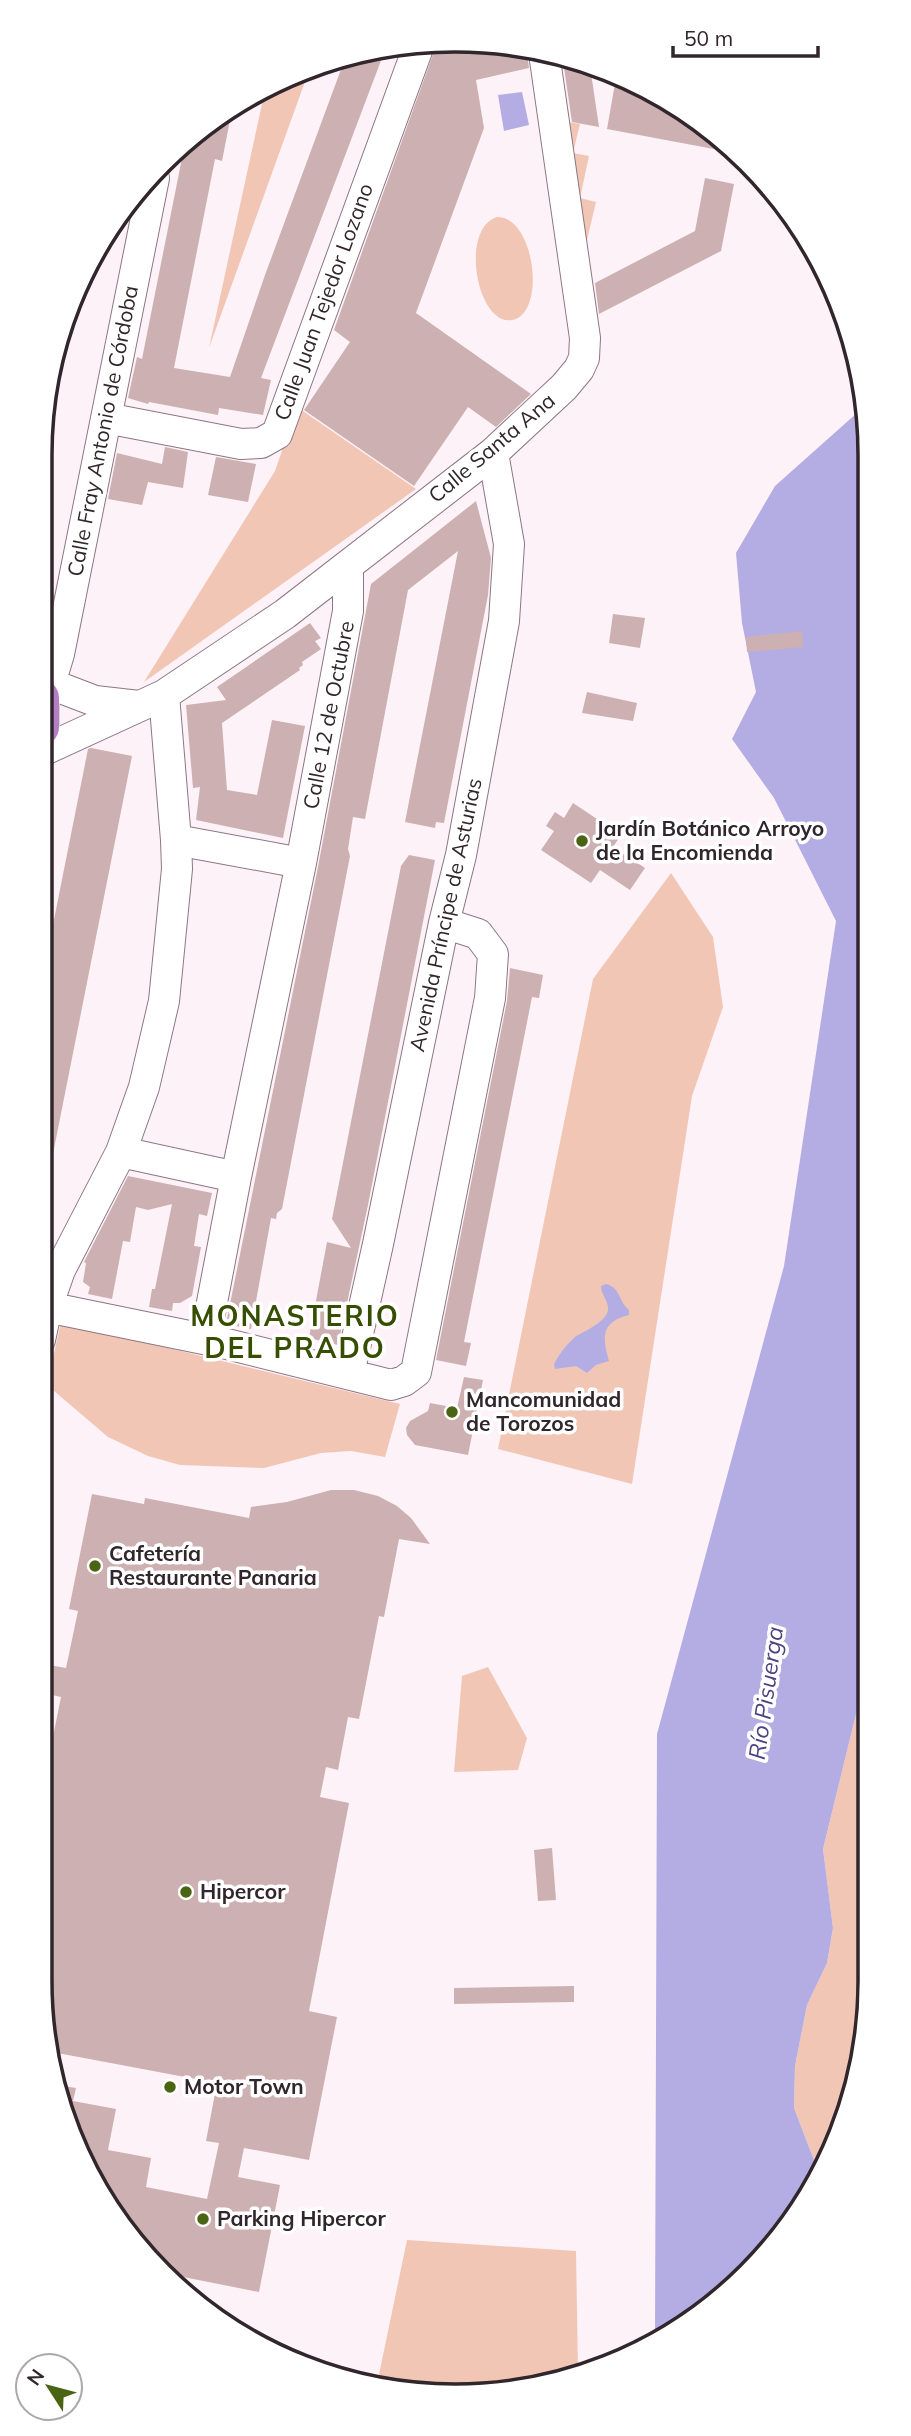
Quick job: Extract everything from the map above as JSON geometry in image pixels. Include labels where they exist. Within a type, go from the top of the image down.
[{"type":"street","name":"Calle Juan Tejedor Lozano","points":[[106,418],[241,444],[261,443],[276,434],[415,55]]},
{"type":"street","name":"Calle Santa Ana","points":[[52,745],[152,701],[285,614],[493,453],[564,387],[579,369],[584,358],[584,338],[545,63]]},
{"type":"street","name":"Calle Fray Antonio de Córdoba","points":[[52,669],[59,654],[151,192]]},
{"type":"street","name":"Avenida Príncipe de Asturias","points":[[349,1374],[379,1244],[444,923],[461,855],[504,621],[509,544],[493,453]]},
{"type":"street","name":"Calle 12 de Octubre","points":[[205,1339],[301,863],[348,611],[348,566]]},
{"type":"street","points":[[52,689],[95,701],[152,701],[176,840],[177,869],[164,1001],[144,1087],[121,1152],[60,1270],[52,1293]]},
{"type":"street","points":[[176,840],[301,863]]},
{"type":"street","points":[[52,1308],[205,1339],[391,1385],[404,1381],[416,1372],[491,998],[493,954],[478,934],[444,923]]},
{"type":"street","points":[[121,1152],[236,1177]]},
{"type":"shaded area","points":[[305,82],[209,348],[262,102]]},
{"type":"shaded area","points":[[569,122],[580,124],[573,152]]},
{"type":"shaded area","points":[[573,153],[589,156],[580,198],[596,202],[586,244]]},
{"type":"shaded area","points":[[497,217],[510,221],[520,232],[528,248],[532,266],[530,301],[523,314],[512,320],[500,318],[490,308],[477,275],[478,239],[485,225]]},
{"type":"shaded area","points":[[297,407],[416,489],[144,682],[275,471]]},
{"type":"shaded area","points":[[671,873],[713,937],[723,1007],[692,1096],[632,1484],[498,1449],[593,979]]},
{"type":"shaded area","points":[[61,1322],[400,1404],[385,1457],[351,1451],[321,1453],[264,1468],[180,1465],[148,1456],[108,1437],[52,1389],[52,1362]]},
{"type":"shaded area","points":[[488,1667],[527,1738],[518,1770],[454,1772],[462,1676]]},
{"type":"shaded area","points":[[858,1706],[858,2007],[845,2085],[828,2135],[815,2163],[794,2108],[795,2066],[807,2005],[827,1963],[833,1928],[823,1849]]},
{"type":"shaded area","points":[[407,2240],[576,2251],[578,2364],[534,2376],[482,2383],[429,2383],[379,2376]]},
{"type":"water","points":[[522,92],[529,125],[504,131],[498,95]]},
{"type":"water","name":"Río Pisuerga","points":[[856,414],[858,1706],[823,1849],[833,1928],[827,1963],[807,2005],[795,2066],[794,2108],[815,2163],[775,2226],[740,2265],[701,2300],[655,2331],[657,1734],[784,1266],[836,921],[774,798],[732,739],[756,692],[742,623],[736,553],[775,486]]},
{"type":"water","points":[[606,1284],[614,1288],[629,1310],[629,1315],[613,1322],[606,1332],[605,1345],[609,1361],[596,1365],[587,1373],[576,1366],[555,1369],[554,1364],[569,1343],[596,1325],[608,1312],[601,1286]]},
{"type":"building","points":[[434,53],[482,53],[528,59],[529,68],[476,80],[484,128],[416,313],[531,394],[496,427],[468,407],[414,486],[304,410],[350,342],[334,330]]},
{"type":"building","points":[[381,59],[261,378],[271,380],[263,415],[219,408],[218,415],[149,402],[148,404],[128,398],[137,357],[142,359],[181,161],[230,122],[222,161],[215,159],[174,368],[230,377],[341,69]]},
{"type":"building","points":[[564,67],[592,76],[599,127],[572,122]]},
{"type":"building","points":[[615,85],[657,106],[717,150],[607,129]]},
{"type":"building","points":[[705,178],[734,184],[721,251],[599,314],[595,283],[695,231]]},
{"type":"building","points":[[165,447],[188,452],[183,488],[148,482],[142,505],[108,499],[117,453],[162,464]]},
{"type":"building","points":[[216,457],[256,464],[248,502],[208,495]]},
{"type":"building","points":[[476,501],[491,558],[488,595],[444,823],[436,822],[435,828],[405,822],[458,551],[408,590],[365,819],[353,817],[348,849],[350,856],[282,1209],[277,1213],[276,1219],[271,1218],[251,1329],[226,1324],[318,867],[371,584]]},
{"type":"building","points":[[613,614],[645,618],[640,648],[609,643]]},
{"type":"building","points":[[310,623],[321,638],[315,641],[321,649],[302,662],[300,670],[222,723],[227,790],[257,795],[272,720],[305,726],[283,838],[196,820],[200,787],[193,788],[186,705],[226,700],[217,687]]},
{"type":"building","points":[[802,631],[803,647],[747,652],[746,637]]},
{"type":"building","points":[[587,692],[637,703],[633,721],[582,713]]},
{"type":"building","points":[[88,749],[132,756],[52,1159],[52,930]]},
{"type":"building","name":"Jardín Botánico Arroyo de la Encomienda","points":[[573,803],[621,835],[613,847],[645,868],[630,890],[600,870],[591,883],[541,850],[554,831],[546,826],[555,812],[564,818]]},
{"type":"building","points":[[409,855],[435,860],[338,1345],[309,1338],[327,1242],[351,1248],[332,1219],[401,866]]},
{"type":"building","points":[[510,968],[543,975],[539,998],[532,997],[464,1342],[471,1343],[466,1366],[436,1360],[507,1001]]},
{"type":"building","points":[[128,1176],[212,1193],[207,1216],[199,1214],[194,1246],[201,1247],[192,1296],[180,1303],[173,1303],[172,1311],[149,1307],[172,1204],[148,1210],[136,1207],[130,1242],[123,1241],[112,1299],[88,1294],[90,1287],[83,1282],[84,1262]]},
{"type":"building","name":"Mancomunidad de Torozos","points":[[464,1377],[483,1380],[468,1455],[415,1445],[407,1435],[406,1428],[410,1421],[428,1411],[430,1403],[457,1408]]},
{"type":"building","name":"Hipercor","points":[[331,1490],[354,1490],[378,1496],[397,1506],[411,1518],[430,1544],[399,1539],[384,1617],[379,1616],[359,1719],[348,1717],[338,1770],[326,1767],[320,1797],[349,1803],[309,2011],[337,2017],[309,2160],[244,2148],[238,2177],[280,2185],[259,2292],[184,2277],[171,2265],[136,2226],[106,2182],[74,2110],[66,2086],[76,2088],[73,2101],[116,2109],[108,2150],[151,2158],[146,2187],[207,2199],[219,2143],[206,2141],[217,2083],[59,2053],[52,1980],[52,1742],[61,1697],[52,1695],[52,1666],[66,1668],[78,1611],[69,1609],[92,1494],[144,1504],[145,1498],[249,1518],[251,1507],[287,1502]]},
{"type":"building","points":[[552,1848],[556,1900],[538,1901],[534,1850]]},
{"type":"building","points":[[574,1986],[574,2002],[454,2004],[454,1988]]},
{"type":"place","name":"Jardín Botánico Arroyo de la Encomienda","points":[[582,841]]},
{"type":"place","name":"Mancomunidad de Torozos","points":[[452,1412]]},
{"type":"place","name":"Cafetería Restaurante Panaria","points":[[95,1566]]},
{"type":"place","name":"Hipercor","points":[[186,1892]]},
{"type":"place","name":"Motor Town","points":[[170,2087]]},
{"type":"place","name":"Parking Hipercor","points":[[203,2219]]},
{"type":"district","name":"MONASTERIO DEL PRADO","points":[[295,1332]]}]
